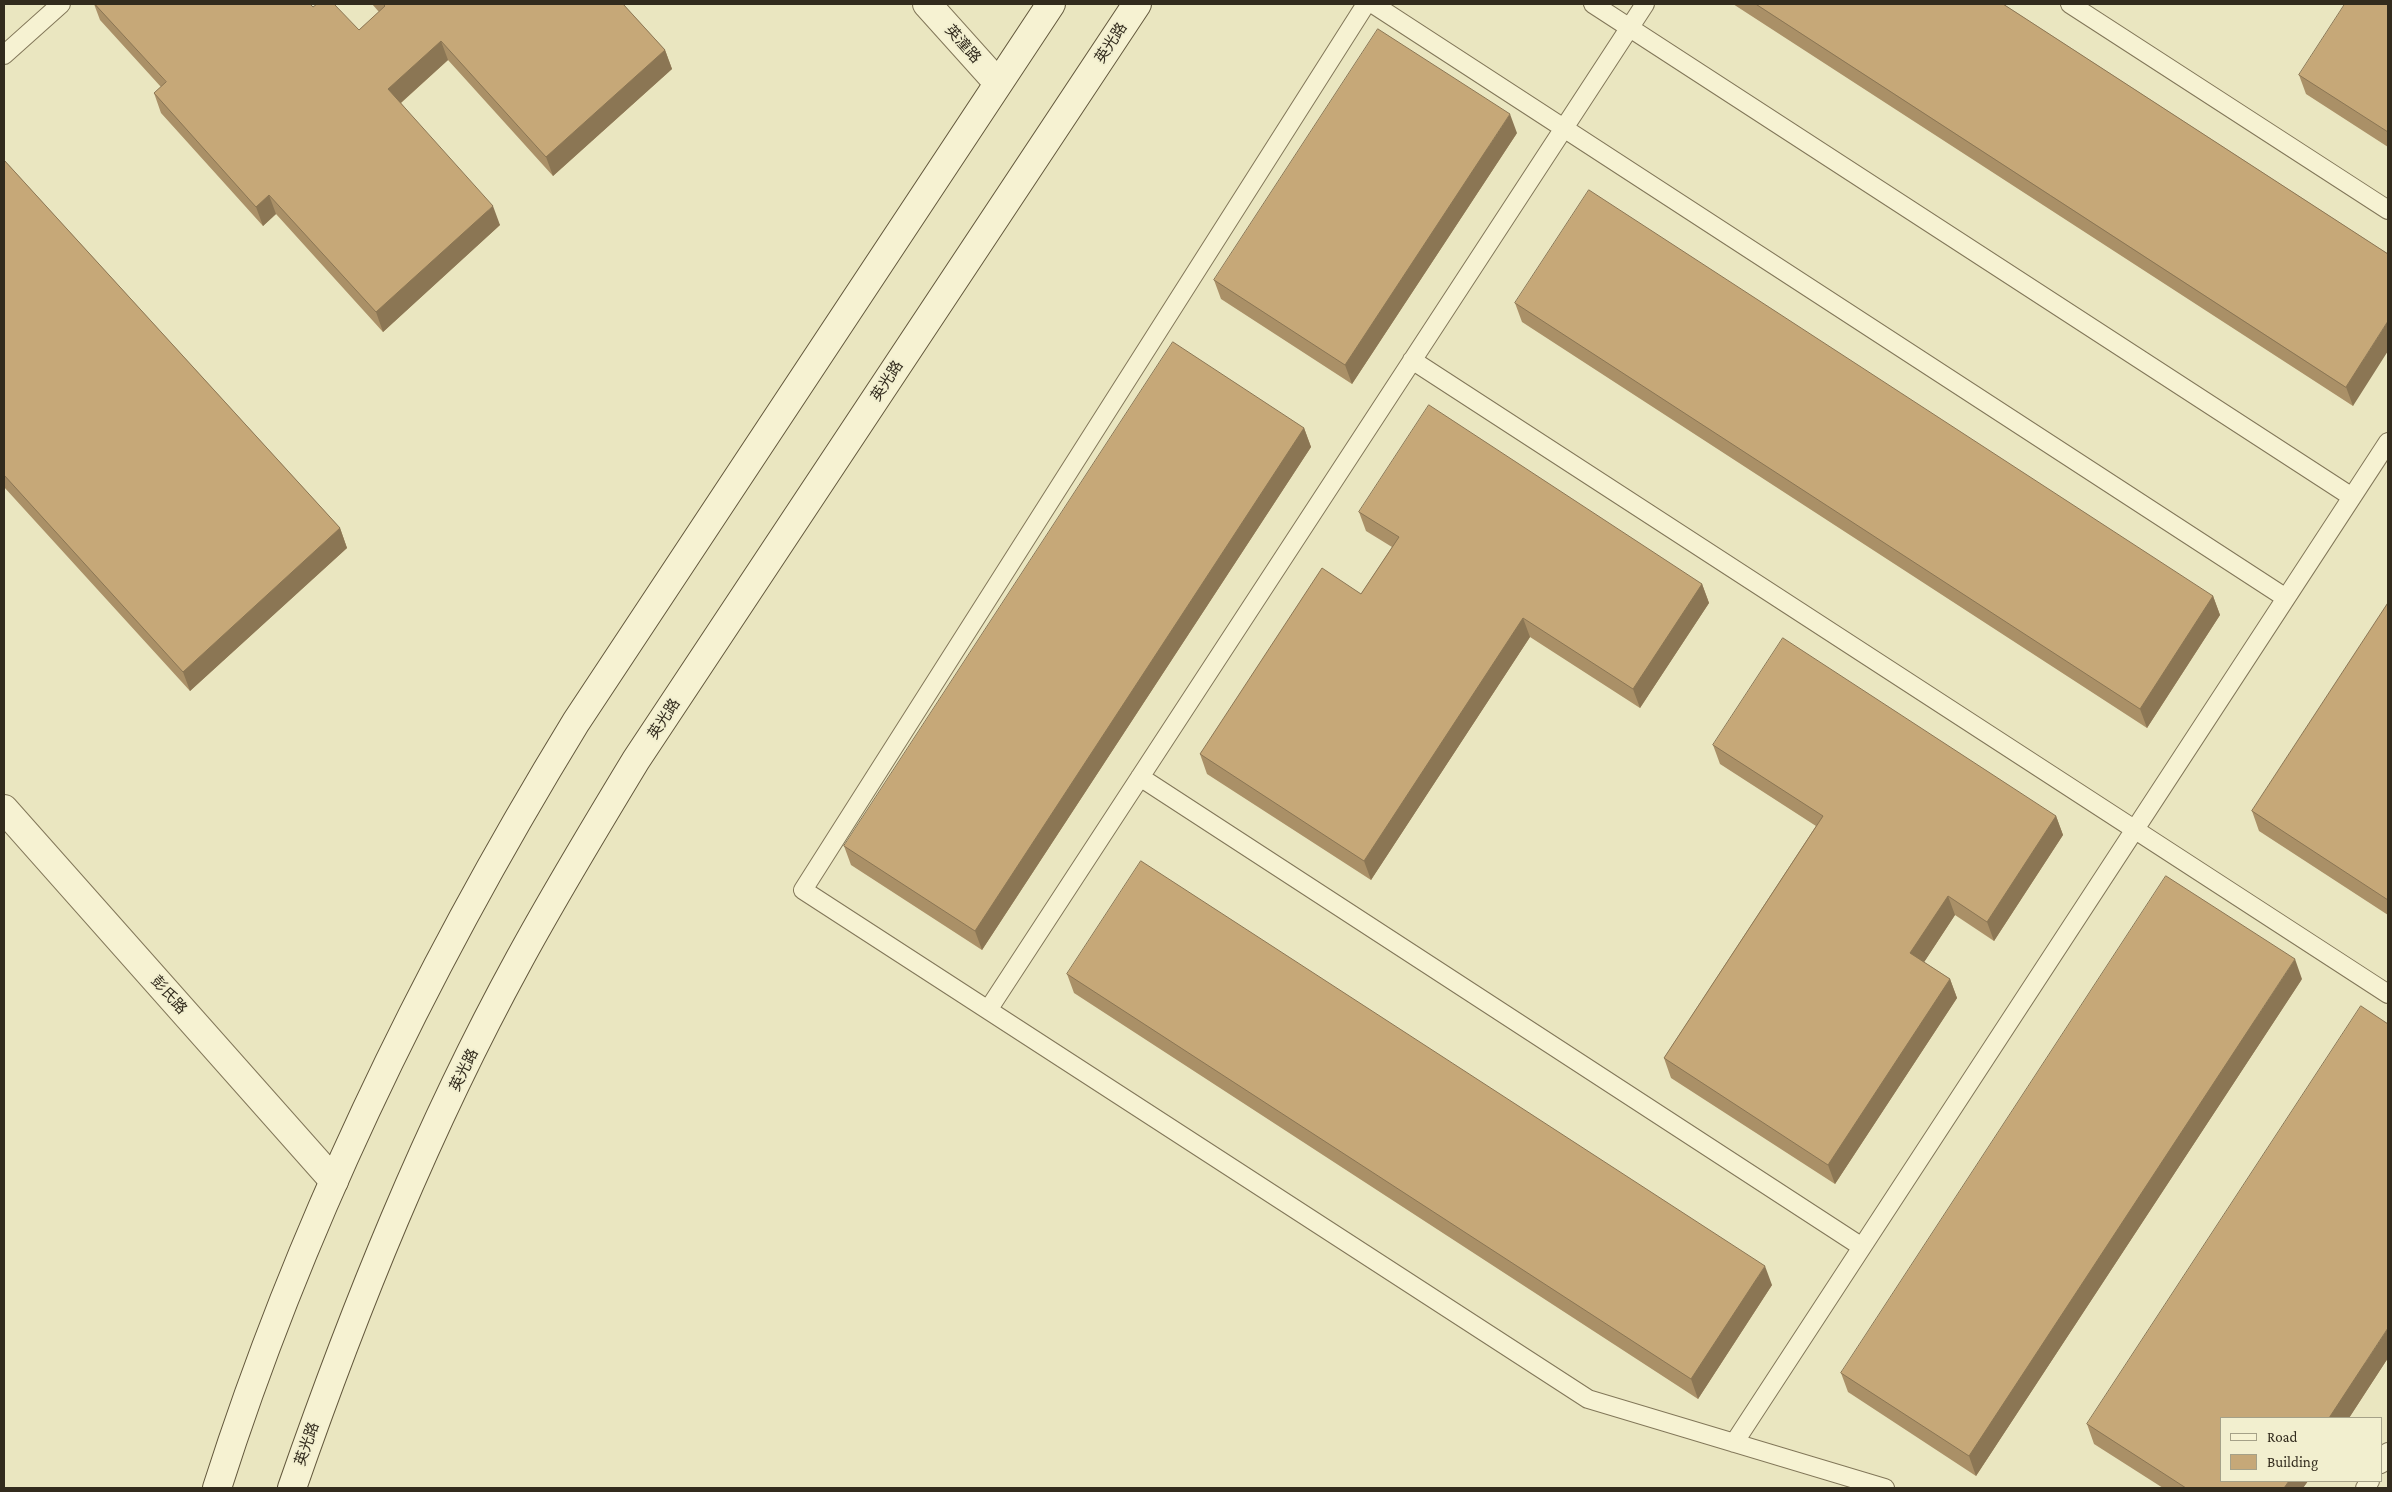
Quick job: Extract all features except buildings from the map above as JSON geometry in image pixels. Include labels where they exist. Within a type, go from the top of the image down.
[{"type":"main road","name":"英潼路","points":[[927,4],[998,83]]},
{"type":"main road","points":[[217,1488],[261,1361],[334,1181],[402,1034],[514,824],[576,722],[1051,4]]},
{"type":"main road","name":"英光路","points":[[292,1488],[353,1322],[416,1170],[519,961],[566,877],[636,760],[1137,4]]},
{"type":"main road","name":"彭氏路","points":[[4,809],[334,1181]]},
{"type":"lane","points":[[4,55],[61,4]]},
{"type":"lane","points":[[1366,4],[803,890],[1588,1399],[1885,1488]]},
{"type":"lane","points":[[1373,4],[2286,598]]},
{"type":"lane","points":[[1593,4],[2352,497]]},
{"type":"lane","points":[[988,1010],[1645,4]]},
{"type":"lane","points":[[2070,4],[2388,210]]},
{"type":"lane","points":[[1412,360],[2388,994]]},
{"type":"lane","points":[[1734,1443],[2388,442]]},
{"type":"lane","points":[[1140,777],[1862,1247]]}]
